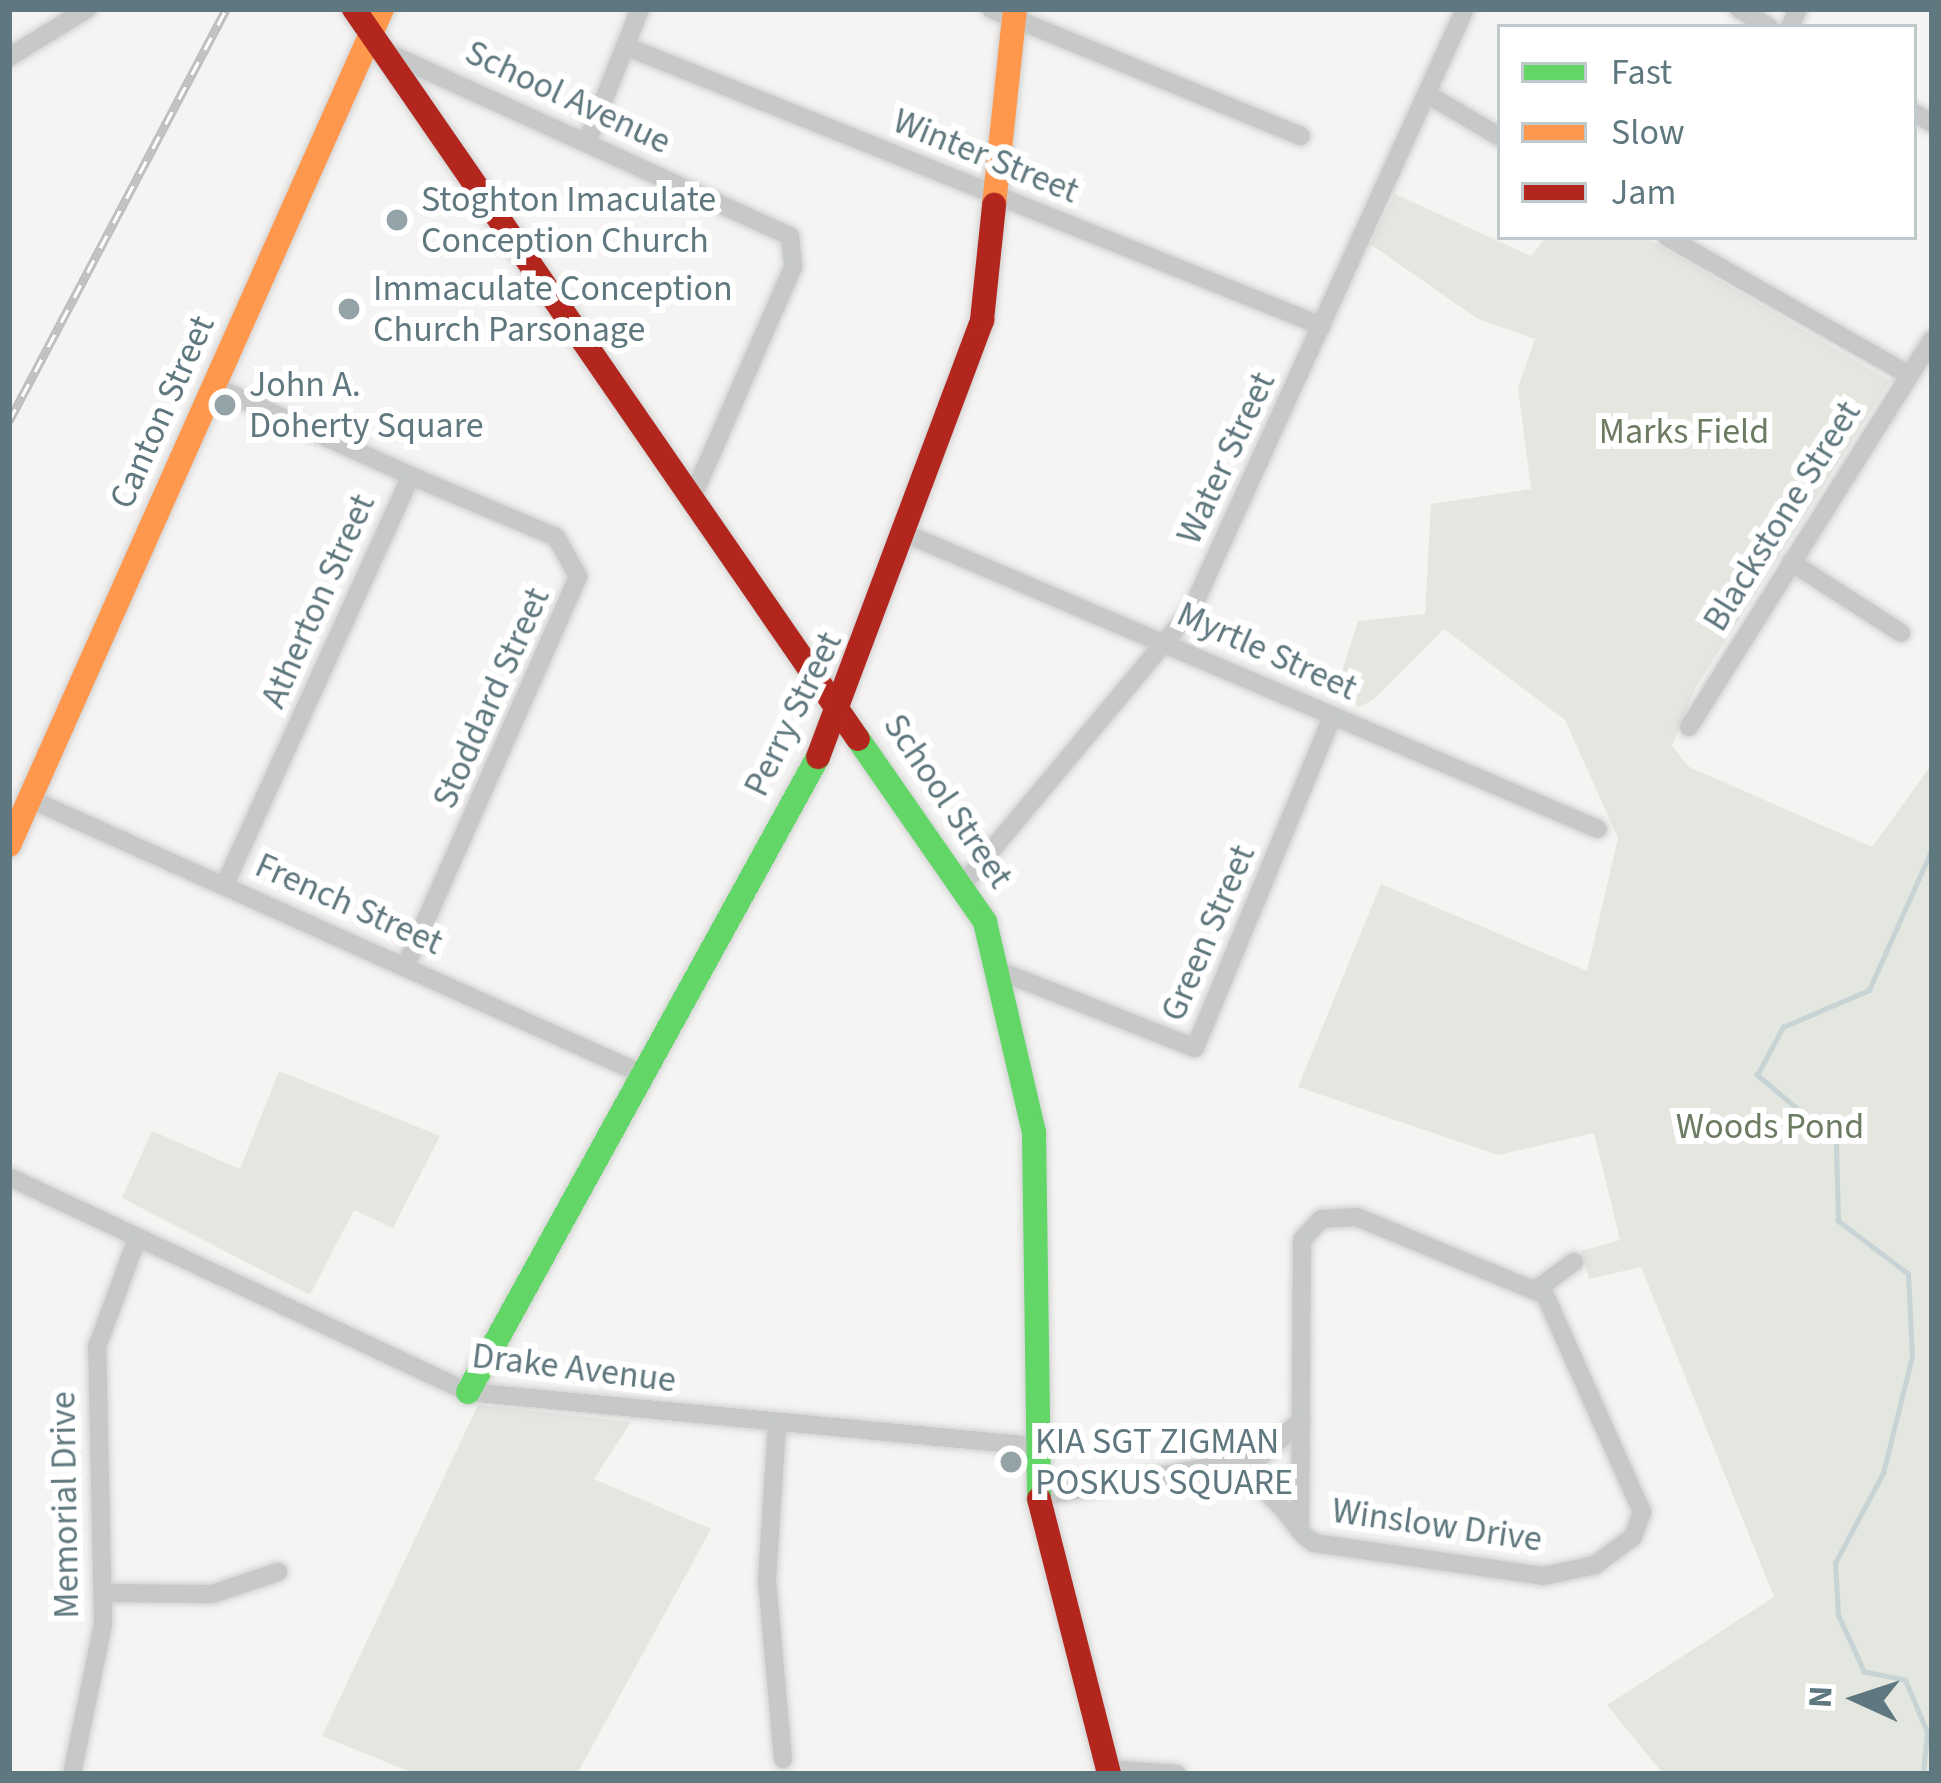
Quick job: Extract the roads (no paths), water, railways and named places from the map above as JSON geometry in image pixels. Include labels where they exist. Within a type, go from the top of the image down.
[{"type":"street","points":[[9,57],[87,9]]},
{"type":"street","name":"School Street","points":[[354,9],[692,498],[965,881],[1002,972],[1034,1132],[1033,1447],[1038,1497],[1109,1772]]},
{"type":"street","name":"Canton Street","points":[[9,845],[213,386],[378,43],[382,9]]},
{"type":"street","points":[[587,142],[640,9]]},
{"type":"street","name":"Water Street","points":[[965,881],[1170,643],[1322,326],[1466,9]]},
{"type":"street","points":[[1006,13],[1300,136]]},
{"type":"street","name":"Perry Street","points":[[468,1392],[843,711],[982,320],[996,196],[1006,13]]},
{"type":"street","name":"School Avenue","points":[[378,43],[794,242],[692,498]]},
{"type":"street","name":"Winter Street","points":[[626,46],[1322,326]]},
{"type":"street","points":[[1427,94],[1497,135]]},
{"type":"street","points":[[1672,240],[1910,375]]},
{"type":"street","name":"Blackstone Street","points":[[1690,727],[1932,340]]},
{"type":"street","name":"Atherton Street","points":[[213,386],[411,476],[225,885]]},
{"type":"street","name":"Stoddard Street","points":[[406,965],[578,576],[556,537],[411,476]]},
{"type":"street","name":"Myrtle Street","points":[[909,536],[1170,643],[1598,830]]},
{"type":"street","points":[[1791,562],[1901,633]]},
{"type":"street","name":"Green Street","points":[[1002,972],[1195,1048],[1332,717]]},
{"type":"street","name":"French Street","points":[[29,799],[640,1073]]},
{"type":"street","name":"Drake Avenue","points":[[9,1177],[468,1392],[1033,1447]]},
{"type":"street","name":"Winslow Drive","points":[[1228,1463],[1300,1531],[1326,1546],[1543,1576],[1581,1572],[1633,1537],[1640,1502],[1567,1324],[1537,1289],[1366,1219],[1312,1224],[1302,1240],[1300,1531]]},
{"type":"street","name":"Memorial Drive","points":[[72,1774],[104,1593],[95,1366],[137,1239]]},
{"type":"street","points":[[1537,1289],[1574,1262]]},
{"type":"street","points":[[1038,1497],[1228,1463],[1277,1448],[1303,1419]]},
{"type":"street","points":[[777,1425],[767,1580],[783,1759]]},
{"type":"street","points":[[104,1593],[212,1594],[278,1572]]},
{"type":"street","points":[[1109,1772],[1177,1774]]},
{"type":"waterway","points":[[1932,595],[1932,609]]},
{"type":"waterway","points":[[1923,1774],[1927,1732],[1905,1680],[1864,1672],[1838,1615],[1835,1563],[1883,1473],[1912,1357],[1908,1274],[1838,1221],[1836,1142],[1757,1075],[1783,1027],[1869,990],[1932,849]]},
{"type":"railway","points":[[9,421],[226,9]]},
{"type":"place","name":"Stoghton Imaculate Conception Church","points":[[397,220]]},
{"type":"place","name":"Immaculate Conception Church Parsonage","points":[[349,309]]},
{"type":"place","name":"John A. Doherty Square","points":[[225,405]]},
{"type":"place","name":"KIA SGT ZIGMAN POSKUS SQUARE","points":[[1011,1462]]},
{"type":"park label","name":"Marks Field","points":[[1684,432]]},
{"type":"park label","name":"Woods Pond","points":[[1770,1127]]}]
